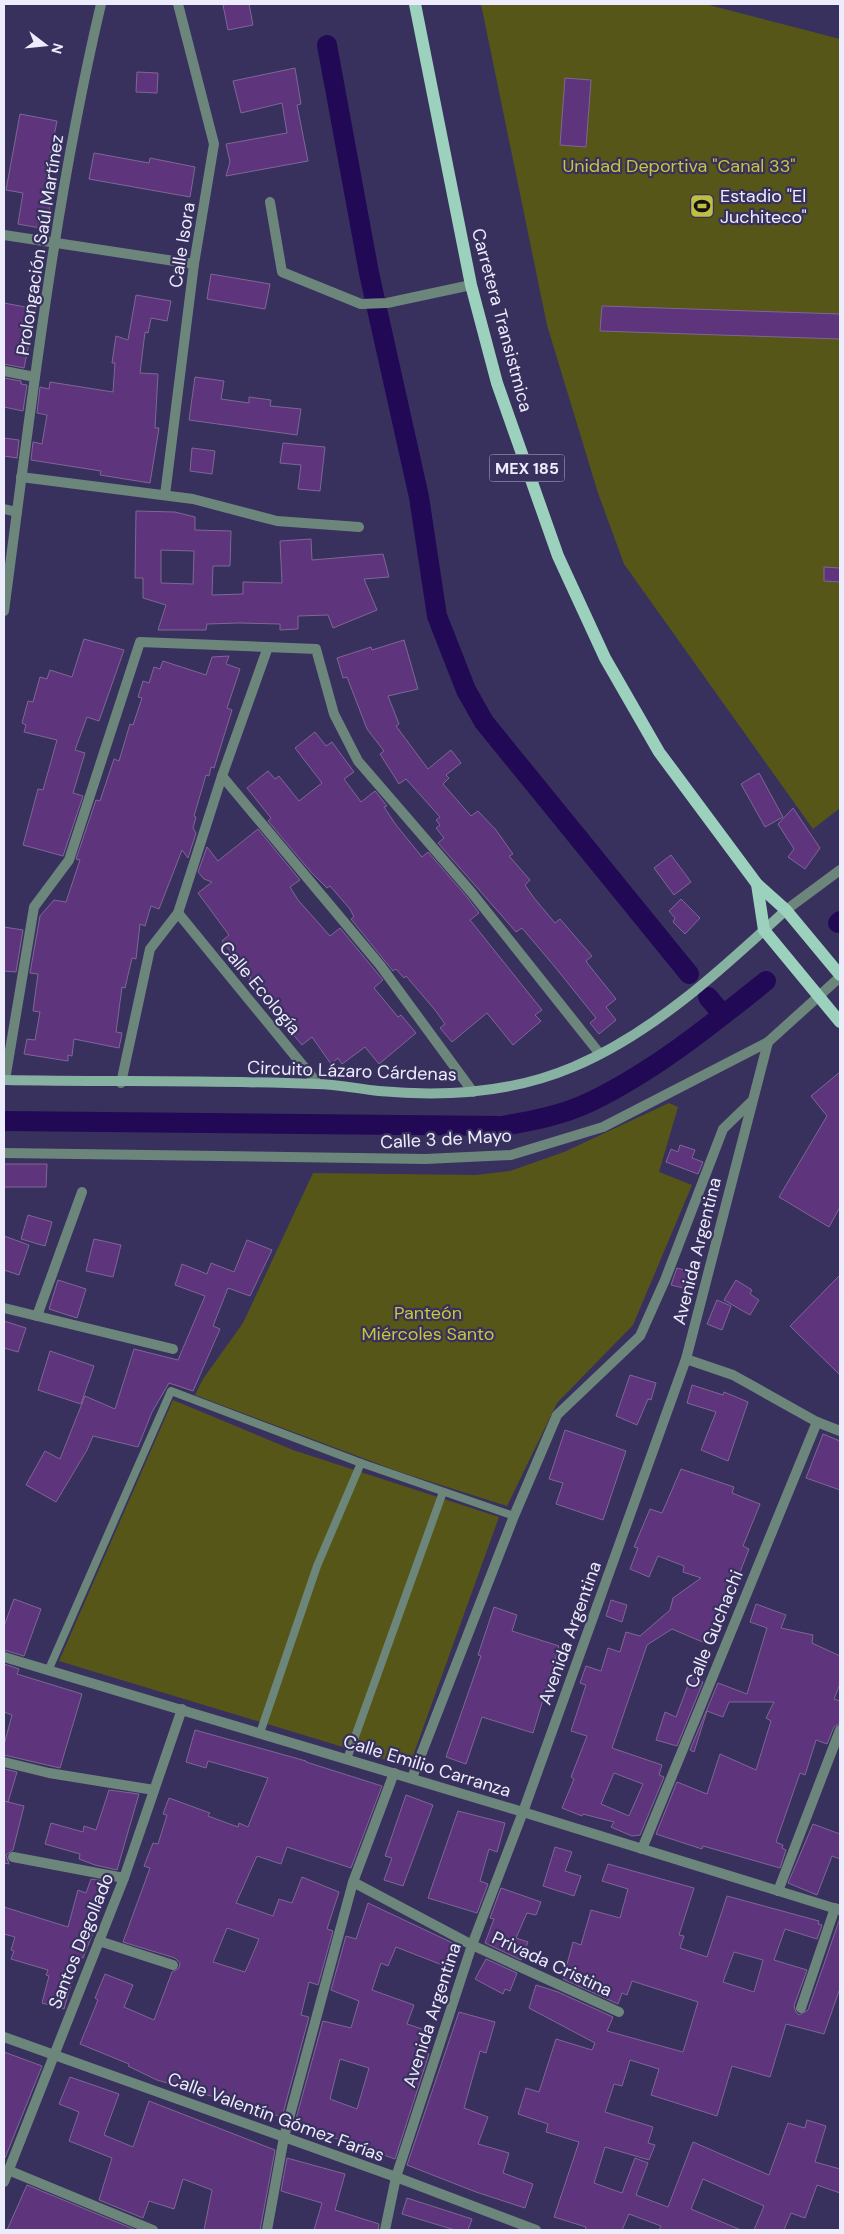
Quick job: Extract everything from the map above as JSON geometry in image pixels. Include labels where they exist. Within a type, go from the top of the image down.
[{"type":"main road","name":"Carretera Transistmica","points":[[415,4],[471,285],[497,382],[558,556],[605,658],[659,752],[757,884]]},
{"type":"main road","name":"MEX 185","points":[[757,884],[786,910],[839,974]]},
{"type":"main road","name":"MEX 185","points":[[757,884],[764,930]]},
{"type":"main road","name":"Circuito Lázaro Cárdenas","points":[[4,1080],[121,1083],[318,1084],[423,1094],[473,1092],[527,1083],[572,1067],[600,1054],[690,996],[786,910]]},
{"type":"main road","points":[[764,930],[840,1022]]},
{"type":"street","name":"Prolongación Saúl Martínez","points":[[4,611],[54,242],[87,62],[101,4]]},
{"type":"street","name":"Calle Isora","points":[[165,495],[194,264],[214,144],[178,4]]},
{"type":"street","points":[[270,202],[282,272],[361,304],[386,302],[471,285]]},
{"type":"street","points":[[4,235],[194,264]]},
{"type":"street","points":[[4,371],[35,377]]},
{"type":"street","points":[[21,476],[133,492],[193,498],[278,520],[360,527]]},
{"type":"street","points":[[4,509],[17,512]]},
{"type":"street","points":[[4,1080],[34,907],[69,860],[140,642],[316,649],[334,714],[358,761],[472,893],[600,1054]]},
{"type":"street","points":[[121,1083],[150,949],[178,913],[222,776],[268,647]]},
{"type":"street","points":[[222,776],[380,965],[473,1092]]},
{"type":"street","name":"Circuito Lázaro Cárdenas","points":[[786,910],[840,870]]},
{"type":"street","name":"Calle Ecología","points":[[178,913],[318,1084]]},
{"type":"street","name":"Calle 3 de Mayo","points":[[4,1153],[425,1159],[511,1155],[603,1126],[768,1042],[839,974]]},
{"type":"street","name":"Avenida Argentina","points":[[385,2230],[396,2177],[472,1945],[523,1812],[686,1359],[768,1042]]},
{"type":"street","points":[[412,1778],[514,1516],[557,1415],[640,1336],[665,1280],[722,1129],[751,1102]]},
{"type":"street","points":[[37,1316],[82,1192]]},
{"type":"street","points":[[4,1308],[173,1349]]},
{"type":"street","points":[[686,1359],[733,1375],[817,1422],[840,1431]]},
{"type":"street","name":"Calle Guchachi","points":[[642,1849],[817,1422]]},
{"type":"street","name":"Calle Emilio Carranza","points":[[4,1657],[260,1732],[838,1909]]},
{"type":"street","name":"Santos Degollado","points":[[4,2182],[124,1878],[182,1709]]},
{"type":"street","points":[[778,1891],[840,1730]]},
{"type":"street","points":[[4,1762],[49,1773],[154,1790]]},
{"type":"street","points":[[267,2230],[284,2137],[352,1882],[394,1773]]},
{"type":"street","points":[[12,1857],[124,1878]]},
{"type":"street","name":"Privada Cristina","points":[[352,1882],[472,1945],[619,2012]]},
{"type":"street","points":[[801,2008],[838,1909]]},
{"type":"street","points":[[99,1941],[174,1966]]},
{"type":"street","name":"Calle Valentín Gómez Farías","points":[[4,2037],[396,2177],[536,2230]]},
{"type":"street","points":[[8,2170],[153,2230]]},
{"type":"lane","points":[[48,1671],[171,1392],[361,1463],[514,1516]]},
{"type":"lane","points":[[260,1732],[317,1566],[361,1463]]},
{"type":"lane","points":[[347,1759],[442,1492]]},
{"type":"green space","name":"Unidad Deportiva \"Canal 33\"","points":[[481,4],[705,4],[840,39],[840,808],[813,829],[624,564],[598,493],[547,325]]},
{"type":"green space","name":"Panteón Miércoles Santo","points":[[669,1103],[678,1107],[659,1172],[692,1185],[633,1325],[557,1403],[507,1506],[400,1472],[195,1395],[203,1379],[243,1323],[313,1173],[476,1175],[510,1171],[564,1152]]},
{"type":"green space","points":[[173,1400],[293,1450],[499,1517],[409,1767],[59,1661]]},
{"type":"building","points":[[249,4],[253,25],[228,30],[223,5]]},
{"type":"building","points":[[295,68],[301,104],[297,105],[308,161],[226,176],[230,162],[226,144],[287,133],[282,103],[241,113],[233,81]]},
{"type":"building","points":[[137,72],[158,73],[157,93],[136,92]]},
{"type":"building","points":[[565,78],[591,80],[586,147],[560,145]]},
{"type":"building","points":[[20,114],[57,121],[46,176],[55,177],[46,229],[18,224],[23,193],[6,190]]},
{"type":"building","points":[[94,153],[149,163],[150,158],[195,167],[190,197],[89,179]]},
{"type":"building","points":[[211,274],[270,284],[265,309],[207,299]]},
{"type":"building","points":[[136,295],[171,301],[167,321],[151,318],[148,333],[145,332],[140,373],[158,374],[155,428],[159,428],[150,483],[100,475],[101,471],[31,460],[33,442],[42,444],[47,415],[37,413],[40,387],[49,389],[50,382],[113,392],[115,363],[112,363],[116,336],[128,340]]},
{"type":"building","points":[[4,303],[36,309],[24,368],[4,364]]},
{"type":"building","points":[[602,306],[840,314],[840,339],[600,331]]},
{"type":"building","points":[[195,377],[224,381],[221,399],[249,403],[249,397],[271,400],[270,406],[301,409],[297,435],[189,420]]},
{"type":"building","points":[[4,378],[21,381],[21,384],[27,385],[23,411],[4,407]]},
{"type":"building","points":[[4,438],[19,440],[17,458],[4,456]]},
{"type":"building","points":[[283,443],[325,447],[320,491],[298,489],[301,465],[280,463]]},
{"type":"building","points":[[192,448],[215,451],[212,474],[190,471]]},
{"type":"building","points":[[136,511],[175,512],[195,517],[195,530],[231,531],[230,566],[213,566],[212,595],[243,594],[243,582],[282,583],[280,541],[311,539],[312,560],[383,554],[389,577],[364,579],[377,610],[333,628],[328,615],[298,616],[298,629],[280,630],[280,624],[239,623],[207,624],[206,630],[158,630],[166,605],[143,598],[143,578],[135,578]],"holes":[[[161,550],[194,551],[193,584],[161,583]]]},
{"type":"building","points":[[824,567],[840,568],[840,582],[824,581]]},
{"type":"building","points":[[84,639],[124,650],[99,721],[87,717],[75,750],[85,753],[73,793],[83,796],[63,856],[23,845],[38,789],[43,790],[57,740],[24,732],[26,725],[22,723],[28,701],[33,702],[40,677],[47,679],[50,670],[72,677]]},
{"type":"building","points":[[404,640],[418,689],[388,696],[399,724],[396,726],[428,769],[451,750],[461,763],[446,775],[449,778],[443,784],[471,816],[478,811],[496,830],[513,854],[509,856],[530,880],[525,885],[534,898],[555,923],[560,919],[592,956],[586,961],[616,999],[606,1007],[616,1020],[599,1034],[590,1023],[596,1018],[555,967],[522,928],[516,932],[438,843],[444,838],[436,828],[440,825],[436,820],[440,817],[406,779],[399,784],[380,754],[384,751],[367,729],[347,677],[343,678],[337,658],[371,647],[372,650]]},
{"type":"building","points":[[229,656],[226,664],[240,669],[227,708],[232,710],[214,768],[211,767],[209,776],[206,775],[194,816],[196,817],[193,828],[196,833],[188,858],[182,850],[159,909],[151,906],[145,926],[140,924],[136,959],[132,958],[125,988],[122,987],[116,1032],[122,1033],[119,1048],[74,1039],[72,1056],[68,1055],[68,1061],[24,1054],[27,1039],[35,1040],[40,1012],[33,1011],[38,974],[30,973],[40,916],[54,900],[66,902],[80,860],[76,859],[96,800],[100,801],[114,759],[119,761],[130,724],[133,725],[142,698],[138,697],[143,681],[149,683],[154,667],[160,669],[163,661],[206,675],[212,657]]},
{"type":"building","points":[[315,732],[326,746],[332,742],[354,772],[344,779],[361,802],[375,791],[387,806],[384,807],[396,825],[422,857],[428,852],[467,897],[479,913],[470,920],[542,1010],[535,1015],[541,1021],[513,1045],[487,1013],[452,1042],[440,1028],[445,1024],[435,1010],[406,976],[404,978],[396,969],[393,971],[351,919],[354,917],[350,909],[330,886],[327,888],[311,872],[268,821],[271,818],[247,788],[268,771],[275,779],[279,776],[299,801],[322,783],[295,748]]},
{"type":"building","points":[[759,773],[783,817],[765,827],[741,784]]},
{"type":"building","points":[[793,808],[820,848],[805,869],[788,857],[794,849],[778,824]]},
{"type":"building","points":[[258,829],[300,880],[290,887],[298,900],[330,936],[340,928],[383,980],[374,988],[398,1017],[401,1015],[416,1033],[379,1064],[365,1047],[342,1064],[338,1058],[331,1064],[312,1037],[302,1045],[287,1027],[290,1024],[262,989],[258,992],[249,980],[251,978],[222,941],[229,935],[198,893],[212,882],[204,879],[198,872],[207,847],[218,861]]},
{"type":"building","points":[[671,855],[691,882],[674,895],[654,868]]},
{"type":"building","points":[[681,899],[700,918],[685,934],[673,922],[675,918],[669,911]]},
{"type":"building","points":[[4,927],[23,930],[16,972],[4,971]]},
{"type":"building","points":[[840,1072],[840,1207],[829,1227],[779,1197],[827,1116],[811,1096]]},
{"type":"building","points":[[680,1145],[695,1150],[692,1158],[703,1162],[698,1174],[666,1162],[671,1149],[678,1152]]},
{"type":"building","points":[[4,1164],[47,1164],[46,1187],[4,1187]]},
{"type":"building","points":[[28,1215],[52,1222],[45,1246],[21,1239]]},
{"type":"building","points":[[4,1236],[29,1245],[19,1275],[4,1270]]},
{"type":"building","points":[[94,1239],[121,1245],[113,1277],[86,1271]]},
{"type":"building","points":[[247,1240],[272,1250],[250,1296],[228,1288],[213,1326],[220,1329],[193,1391],[169,1383],[152,1412],[138,1447],[93,1436],[87,1450],[56,1502],[26,1485],[45,1451],[60,1459],[85,1396],[115,1409],[134,1349],[178,1360],[205,1296],[175,1285],[182,1264],[207,1274],[211,1263],[234,1272]]},
{"type":"building","points":[[677,1268],[692,1272],[687,1289],[671,1285]]},
{"type":"building","points":[[840,1275],[840,1375],[790,1326]]},
{"type":"building","points":[[58,1280],[86,1289],[77,1318],[49,1309]]},
{"type":"building","points":[[736,1280],[752,1290],[750,1294],[759,1300],[750,1315],[724,1300]]},
{"type":"building","points":[[717,1300],[731,1306],[722,1330],[707,1324]]},
{"type":"building","points":[[4,1321],[26,1328],[18,1352],[4,1348]]},
{"type":"building","points":[[50,1351],[94,1366],[81,1404],[38,1390]]},
{"type":"building","points":[[630,1375],[656,1383],[651,1400],[648,1399],[637,1425],[616,1416]]},
{"type":"building","points":[[692,1385],[723,1395],[724,1392],[748,1402],[728,1461],[701,1450],[716,1412],[687,1403]]},
{"type":"building","points":[[565,1430],[626,1451],[603,1520],[556,1504],[563,1483],[549,1479]]},
{"type":"building","points":[[823,1434],[840,1441],[840,1490],[806,1478]]},
{"type":"building","points":[[681,1469],[734,1487],[732,1493],[760,1504],[743,1546],[749,1549],[733,1590],[725,1606],[720,1604],[705,1643],[672,1629],[647,1645],[612,1748],[662,1765],[659,1775],[664,1777],[640,1835],[632,1836],[611,1827],[614,1822],[583,1814],[582,1816],[562,1808],[574,1779],[571,1777],[587,1736],[571,1731],[586,1685],[580,1683],[586,1666],[601,1671],[608,1648],[620,1652],[626,1632],[640,1636],[670,1610],[673,1598],[701,1578],[683,1572],[684,1566],[658,1556],[649,1577],[630,1569],[638,1548],[634,1547],[650,1509],[662,1513]],"holes":[[[614,1773],[643,1784],[629,1816],[601,1804]]]},
{"type":"building","points":[[14,1599],[41,1609],[24,1656],[4,1650],[4,1626]]},
{"type":"building","points":[[611,1600],[627,1605],[622,1622],[606,1616]]},
{"type":"building","points":[[756,1604],[786,1615],[781,1628],[813,1635],[812,1643],[840,1656],[840,1684],[834,1699],[840,1701],[840,1723],[834,1727],[827,1744],[816,1740],[805,1775],[800,1773],[776,1842],[783,1845],[782,1848],[786,1850],[780,1868],[703,1846],[702,1849],[656,1834],[677,1782],[707,1794],[720,1754],[756,1770],[771,1721],[766,1718],[774,1702],[729,1702],[723,1717],[707,1711],[694,1752],[690,1750],[718,1683],[747,1694],[767,1628],[750,1622]]},
{"type":"building","points":[[494,1607],[517,1615],[512,1631],[559,1646],[533,1733],[482,1717],[466,1764],[446,1757],[481,1656],[478,1655]]},
{"type":"building","points":[[4,1664],[19,1669],[17,1674],[82,1694],[60,1768],[4,1755],[4,1745],[12,1715],[4,1712]]},
{"type":"building","points":[[691,1677],[703,1682],[677,1746],[656,1740],[665,1712],[676,1717]]},
{"type":"building","points":[[195,1730],[306,1761],[382,1786],[351,1868],[287,1847],[281,1864],[257,1856],[236,1903],[273,1916],[279,1899],[292,1903],[302,1877],[339,1892],[327,1929],[333,1931],[318,1985],[309,1982],[301,2015],[309,2017],[282,2117],[157,2080],[128,2066],[129,2064],[80,2044],[98,2000],[95,1998],[105,1974],[133,1985],[124,2007],[154,2020],[172,1972],[179,1968],[180,1963],[175,1958],[123,1942],[150,1868],[144,1866],[153,1843],[158,1844],[167,1815],[163,1814],[169,1798],[210,1813],[208,1816],[238,1827],[239,1823],[248,1827],[268,1778],[208,1761],[206,1768],[186,1762]],"holes":[[[227,1928],[259,1939],[245,1972],[213,1962]]]},
{"type":"building","points":[[4,1769],[17,1772],[8,1802],[4,1801]]},
{"type":"building","points":[[109,1790],[139,1794],[117,1870],[95,1865],[79,1859],[80,1854],[45,1844],[51,1823],[83,1832],[84,1826],[96,1830]]},
{"type":"building","points":[[406,1795],[433,1805],[403,1886],[384,1880],[392,1858],[385,1856]]},
{"type":"building","points":[[4,1801],[24,1806],[13,1850],[6,1855],[9,1864],[4,1863]]},
{"type":"building","points":[[458,1811],[505,1823],[497,1852],[489,1849],[480,1881],[488,1884],[477,1913],[428,1898]]},
{"type":"building","points":[[813,1824],[840,1834],[840,1859],[832,1856],[817,1895],[788,1883]]},
{"type":"building","points":[[555,1847],[572,1852],[565,1871],[581,1876],[574,1896],[543,1886]]},
{"type":"building","points":[[608,1864],[694,1888],[679,1935],[684,1936],[680,1948],[707,1957],[727,1896],[819,1921],[818,1924],[822,1925],[817,1939],[785,1929],[774,1960],[807,1970],[794,2006],[799,2015],[808,2010],[840,1918],[840,1988],[824,2034],[786,2024],[770,2077],[732,2066],[717,2116],[651,2095],[659,2069],[630,2060],[622,2086],[614,2084],[605,2112],[653,2127],[648,2143],[655,2145],[649,2160],[605,2147],[594,2183],[622,2193],[635,2158],[648,2163],[636,2195],[668,2207],[693,2142],[769,2175],[788,2123],[805,2128],[807,2120],[826,2126],[815,2162],[840,2169],[840,2193],[817,2185],[805,2218],[791,2213],[784,2230],[754,2230],[764,2206],[703,2179],[691,2209],[741,2230],[659,2230],[661,2226],[629,2214],[622,2230],[585,2230],[586,2227],[554,2217],[579,2142],[546,2132],[548,2124],[518,2114],[526,2088],[539,2092],[556,2039],[592,2050],[595,2043],[529,2008],[536,1985],[558,1992],[613,2017],[607,2031],[683,2052],[698,2002],[632,1981],[627,1995],[622,1993],[618,2004],[563,1979],[573,1942],[581,1945],[591,1910],[620,1918],[628,1889],[602,1881]],"holes":[[[734,1952],[763,1960],[754,1992],[723,1982]]]},
{"type":"building","points":[[91,1879],[109,1882],[83,1958],[79,1957],[64,2009],[42,2003],[49,1976],[46,1975],[48,1970],[11,1959],[14,1951],[11,1950],[15,1937],[4,1934],[4,1907],[68,1927],[78,1890],[86,1893]]},
{"type":"building","points":[[501,1888],[541,1902],[536,1915],[527,1913],[516,1938],[528,1942],[521,1960],[485,1943],[494,1919],[490,1918]]},
{"type":"building","points":[[368,1903],[459,1946],[450,1968],[396,1947],[388,1966],[381,1963],[372,1990],[414,2005],[407,2024],[425,2030],[417,2049],[429,2054],[395,2159],[348,2142],[294,2126],[323,2021],[351,2028],[359,2001],[331,1990],[346,1936],[356,1939]],"holes":[[[340,2059],[369,2068],[357,2109],[330,2099]]]},
{"type":"building","points":[[486,1959],[517,1973],[510,1991],[505,1989],[503,1994],[475,1979]]},
{"type":"building","points":[[459,2012],[495,2022],[486,2053],[480,2051],[464,2108],[488,2117],[478,2144],[509,2153],[503,2173],[533,2184],[525,2208],[476,2192],[407,2165]]},
{"type":"building","points":[[4,2052],[42,2066],[5,2158],[4,2158]]},
{"type":"building","points":[[70,2077],[119,2094],[104,2135],[133,2147],[149,2101],[275,2150],[260,2230],[204,2230],[212,2190],[183,2179],[174,2209],[149,2201],[143,2218],[99,2200],[112,2158],[69,2141],[79,2112],[59,2104]]},
{"type":"building","points":[[287,2158],[345,2174],[335,2210],[379,2224],[378,2230],[314,2230],[322,2203],[281,2191]]},
{"type":"building","points":[[27,2185],[136,2230],[7,2230]]},
{"type":"building","points":[[407,2198],[472,2219],[468,2230],[455,2230],[402,2214]]},
{"type":"waterway","points":[[327,45],[369,273],[419,497],[437,616],[466,690],[484,722],[689,974]]},
{"type":"waterway","points":[[4,1121],[502,1126],[513,1124],[569,1111],[614,1090],[659,1062],[766,981]]},
{"type":"waterway","points":[[708,997],[723,1015]]},
{"type":"place","name":"Estadio \"El Juchiteco\"","points":[[702,206]]}]
